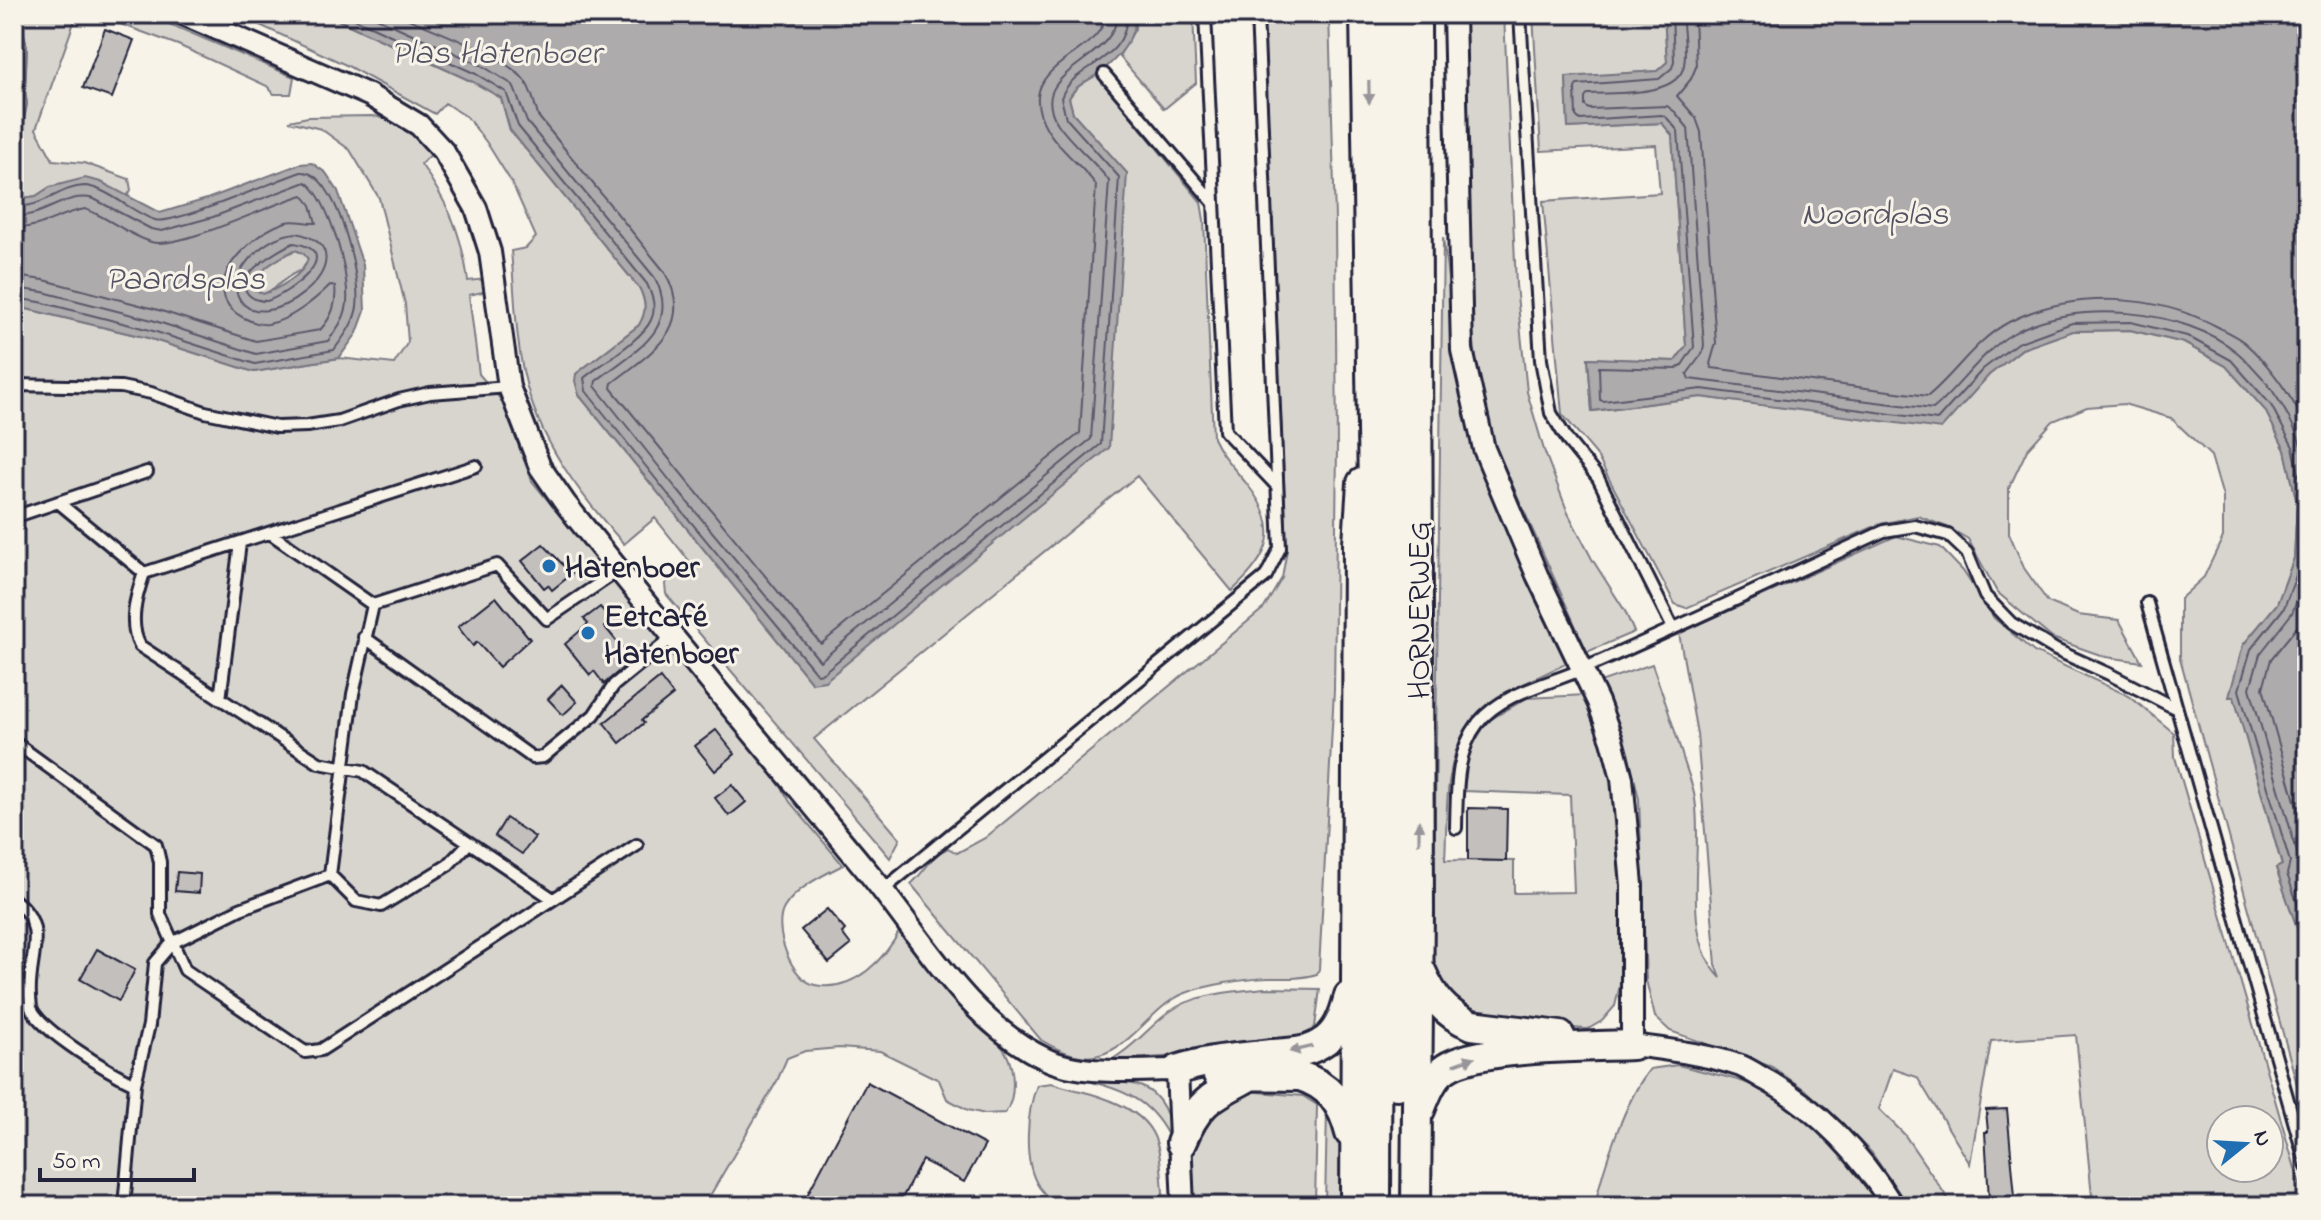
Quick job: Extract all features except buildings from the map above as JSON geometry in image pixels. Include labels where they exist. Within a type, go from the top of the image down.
[{"type":"main road","name":"HORNERWEG","points":[[1367,14],[1376,546],[1374,1206]]},
{"type":"main road","name":"HORNERWEG","points":[[1396,1206],[1399,14]]},
{"type":"main road","name":"HORNERWEG","points":[[1416,14],[1419,967],[1416,1206]]},
{"type":"main road","name":"HORNERWEG","points":[[1355,1206],[1358,543],[1372,352]]},
{"type":"main road","points":[[1419,967],[1437,1001],[1459,1020],[1472,1025],[1632,1045]]},
{"type":"main road","points":[[1177,1070],[1200,1062],[1298,1051],[1320,1044],[1333,1033],[1343,1018],[1356,968]]},
{"type":"main road","points":[[1417,1118],[1437,1076],[1447,1067],[1470,1057],[1632,1045]]},
{"type":"main road","points":[[1177,1070],[1200,1075],[1300,1076],[1321,1084],[1341,1106],[1355,1153]]},
{"type":"main road","points":[[1181,1143],[1191,1119],[1202,1104],[1251,1076]]},
{"type":"street","points":[[183,14],[369,95],[419,125],[444,152],[476,208],[490,252],[509,387],[540,467],[565,503],[883,890],[961,992],[997,1027],[1047,1060],[1074,1068],[1177,1070],[1183,1206]]},
{"type":"street","points":[[1454,14],[1462,350],[1484,449],[1537,575],[1583,669],[1612,740],[1622,778],[1632,885],[1632,1045],[1683,1052],[1743,1067],[1793,1096],[1834,1130],[1872,1172],[1893,1206]]},
{"type":"lane","points":[[1205,14],[1225,431],[1277,486]]},
{"type":"lane","points":[[883,890],[1266,576],[1280,548],[1257,14]]},
{"type":"lane","points":[[1520,14],[1541,360],[1551,413],[1568,441],[1598,478],[1673,628]]},
{"type":"lane","points":[[1104,74],[1213,202]]},
{"type":"lane","points":[[14,385],[121,387],[151,393],[216,414],[277,427],[339,421],[399,400],[430,393],[509,387]]},
{"type":"lane","points":[[144,573],[476,466]]},
{"type":"lane","points":[[14,517],[147,472]]},
{"type":"lane","points":[[58,502],[144,573]]},
{"type":"lane","points":[[1456,828],[1457,779],[1464,748],[1477,725],[1491,710],[1513,696],[1583,669],[1884,531],[1915,526],[1948,535],[1967,553],[1985,596],[2011,623],[2056,650],[2177,709]]},
{"type":"lane","points":[[270,533],[373,605]]},
{"type":"lane","points":[[220,699],[240,543]]},
{"type":"lane","points":[[373,605],[497,565],[547,619],[619,570]]},
{"type":"lane","points":[[144,573],[135,607],[133,634],[140,646],[319,763],[363,771],[553,899]]},
{"type":"lane","points":[[2147,603],[2307,1167]]},
{"type":"lane","points":[[330,875],[353,694],[373,605]]},
{"type":"lane","points":[[364,637],[533,758],[543,757],[594,715],[614,685],[673,637]]},
{"type":"lane","points":[[14,742],[156,845],[160,862],[160,914],[185,970],[305,1052],[321,1050],[637,845]]},
{"type":"lane","points":[[330,875],[356,901],[381,906],[448,865],[469,843]]},
{"type":"lane","points":[[124,1206],[135,1084],[149,1025],[155,963],[172,943],[240,909],[330,875]]},
{"type":"lane","points":[[14,900],[31,916],[36,929],[29,984],[31,1008],[45,1024],[100,1067],[135,1084]]},
{"type":"shaded area","points":[[19,14],[77,14],[36,129],[53,160],[84,163],[129,179],[131,190],[126,198],[101,182],[50,187],[36,196],[18,199],[14,192],[14,167],[27,104],[27,47]]},
{"type":"shaded area","points":[[93,14],[146,14],[294,77],[291,94],[274,94],[267,86],[178,45]]},
{"type":"shaded area","points":[[236,14],[325,14],[501,98],[510,130],[640,289],[644,299],[645,307],[639,325],[576,374],[579,395],[812,683],[1127,173],[1073,113],[1069,98],[1078,87],[1097,75],[1201,202],[1213,438],[1258,499],[1265,514],[1268,540],[1263,553],[1232,591],[1137,476],[814,739],[900,839],[890,858],[666,594],[665,584],[690,562],[655,518],[624,544],[577,486],[550,444],[539,422],[524,375],[511,251],[526,248],[536,237],[512,183],[467,117],[445,103],[435,114],[346,65]]},
{"type":"shaded area","points":[[1135,14],[1193,14],[1196,83],[1164,109],[1119,56],[1135,29]]},
{"type":"shaded area","points":[[1263,14],[1329,14],[1337,446],[1334,690],[1319,969],[1317,974],[1305,977],[1248,980],[1213,985],[1183,994],[1161,1008],[1122,1044],[1099,1055],[1077,1056],[1041,1040],[911,884],[942,851],[948,848],[957,853],[985,838],[1264,608],[1282,578],[1287,550]]},
{"type":"shaded area","points":[[1464,14],[1504,14],[1516,285],[1527,392],[1544,450],[1568,513],[1634,632],[1587,652],[1492,439],[1478,377],[1467,279]]},
{"type":"shaded area","points":[[1533,14],[1664,14],[1667,62],[1657,71],[1566,78],[1568,128],[1662,123],[1672,135],[1686,346],[1675,361],[1588,358],[1592,411],[1701,397],[1941,428],[1989,375],[2022,349],[2073,331],[2130,330],[2184,343],[2226,366],[2265,410],[2285,450],[2297,503],[2294,558],[2277,604],[2243,645],[2230,697],[2234,696],[2282,866],[2276,868],[2307,956],[2307,1121],[2180,658],[2180,599],[2204,577],[2223,537],[2223,497],[2211,456],[2171,418],[2124,404],[2087,407],[2053,421],[2027,450],[2009,488],[2009,533],[2024,568],[2048,602],[2078,615],[2119,620],[2142,662],[2106,657],[2052,638],[1997,592],[1968,539],[1918,516],[1880,524],[1686,608],[1675,604],[1596,454],[1562,414],[1543,201],[1660,193],[1656,145],[1541,151]]},
{"type":"shaded area","points":[[372,116],[398,124],[433,153],[421,164],[452,219],[462,247],[468,281],[486,279],[487,291],[469,295],[479,374],[502,401],[532,481],[676,651],[790,802],[843,865],[803,888],[784,908],[780,928],[791,964],[806,981],[815,985],[843,984],[867,971],[887,951],[901,928],[965,1012],[1006,1053],[1013,1084],[1005,1113],[985,1114],[968,1110],[947,1099],[939,1080],[880,1051],[839,1048],[805,1051],[787,1058],[777,1081],[704,1206],[14,1206],[14,306],[148,338],[254,372],[339,358],[394,364],[408,342],[405,304],[379,198],[350,150],[321,129],[289,121],[308,117]]},
{"type":"shaded area","points":[[1443,237],[1463,403],[1474,444],[1569,662],[1488,705],[1473,719],[1462,736],[1450,776],[1445,860],[1514,861],[1514,893],[1574,892],[1570,795],[1464,791],[1469,750],[1488,721],[1527,698],[1586,695],[1613,780],[1625,908],[1622,977],[1615,1006],[1602,1021],[1588,1029],[1517,1023],[1465,1010],[1446,993],[1433,957]]},
{"type":"shaded area","points":[[295,250],[304,253],[308,259],[302,270],[263,294],[253,289],[263,270]]},
{"type":"shaded area","points":[[1896,536],[1940,547],[1963,571],[1994,618],[2034,652],[2129,696],[2174,733],[2175,757],[2276,1104],[2205,1104],[2205,1184],[2285,1184],[2285,1134],[2306,1206],[2093,1206],[2076,1035],[1991,1041],[1970,1164],[1917,1077],[1893,1069],[1879,1109],[1904,1134],[1953,1206],[1908,1206],[1871,1152],[1808,1092],[1772,1067],[1670,1031],[1655,1017],[1646,980],[1639,799],[1629,756],[1600,682],[1652,664],[1694,794],[1700,940],[1708,960],[1721,978],[1716,965],[1697,734],[1679,633]]},
{"type":"shaded area","points":[[1265,988],[1320,989],[1315,1027],[1302,1039],[1215,1054],[1111,1060],[1179,1006],[1215,994]]},
{"type":"shaded area","points":[[1678,1065],[1744,1082],[1782,1102],[1821,1134],[1856,1171],[1880,1206],[1836,1206],[1828,1195],[1765,1206],[1595,1206],[1616,1134],[1632,1097],[1650,1069]]},
{"type":"shaded area","points":[[1092,1082],[1132,1084],[1153,1093],[1167,1115],[1171,1141],[1157,1118],[1139,1101]]},
{"type":"shaded area","points":[[1052,1083],[1122,1106],[1148,1126],[1159,1151],[1164,1206],[1057,1206],[1043,1192],[1030,1164],[1029,1122],[1037,1085]]},
{"type":"shaded area","points":[[1247,1091],[1303,1096],[1317,1105],[1315,1206],[1194,1206],[1190,1153],[1199,1121]]},
{"type":"shaded area","points":[[1327,1110],[1340,1142],[1340,1206],[1325,1206]]},
{"type":"water","points":[[14,14],[19,14],[27,47],[27,104],[14,167]]},
{"type":"water","name":"Hatenboer","points":[[325,14],[1135,14],[1133,32],[1119,54],[1099,73],[1078,86],[1069,98],[1073,113],[1127,173],[1109,448],[825,681],[812,683],[579,395],[576,374],[639,325],[645,307],[644,299],[640,289],[510,130],[501,98]]},
{"type":"water","name":"Noordplas","points":[[1664,14],[2307,14],[2307,956],[2276,868],[2282,865],[2234,697],[2229,697],[2243,645],[2277,604],[2294,558],[2297,503],[2285,450],[2265,410],[2226,366],[2184,343],[2130,330],[2073,331],[2022,349],[1989,375],[1941,429],[1701,397],[1592,411],[1588,358],[1675,361],[1686,346],[1672,135],[1662,123],[1568,128],[1566,77],[1657,71],[1667,62]]},
{"type":"water","name":"Paardsplas","points":[[312,163],[326,173],[338,191],[363,265],[365,311],[357,333],[339,358],[254,372],[148,338],[14,306],[14,192],[18,199],[36,196],[50,187],[85,178],[101,182],[160,213],[300,164]],"holes":[[[295,250],[308,259],[306,265],[290,281],[263,294],[254,289],[259,276],[269,265]]]},
{"type":"place","name":"Hatenboer","points":[[549,566]]},
{"type":"place","name":"Eetcafé Hatenboer","points":[[588,633]]},
{"type":"water label","name":"Plas Hatenboer","points":[[496,51]]}]
